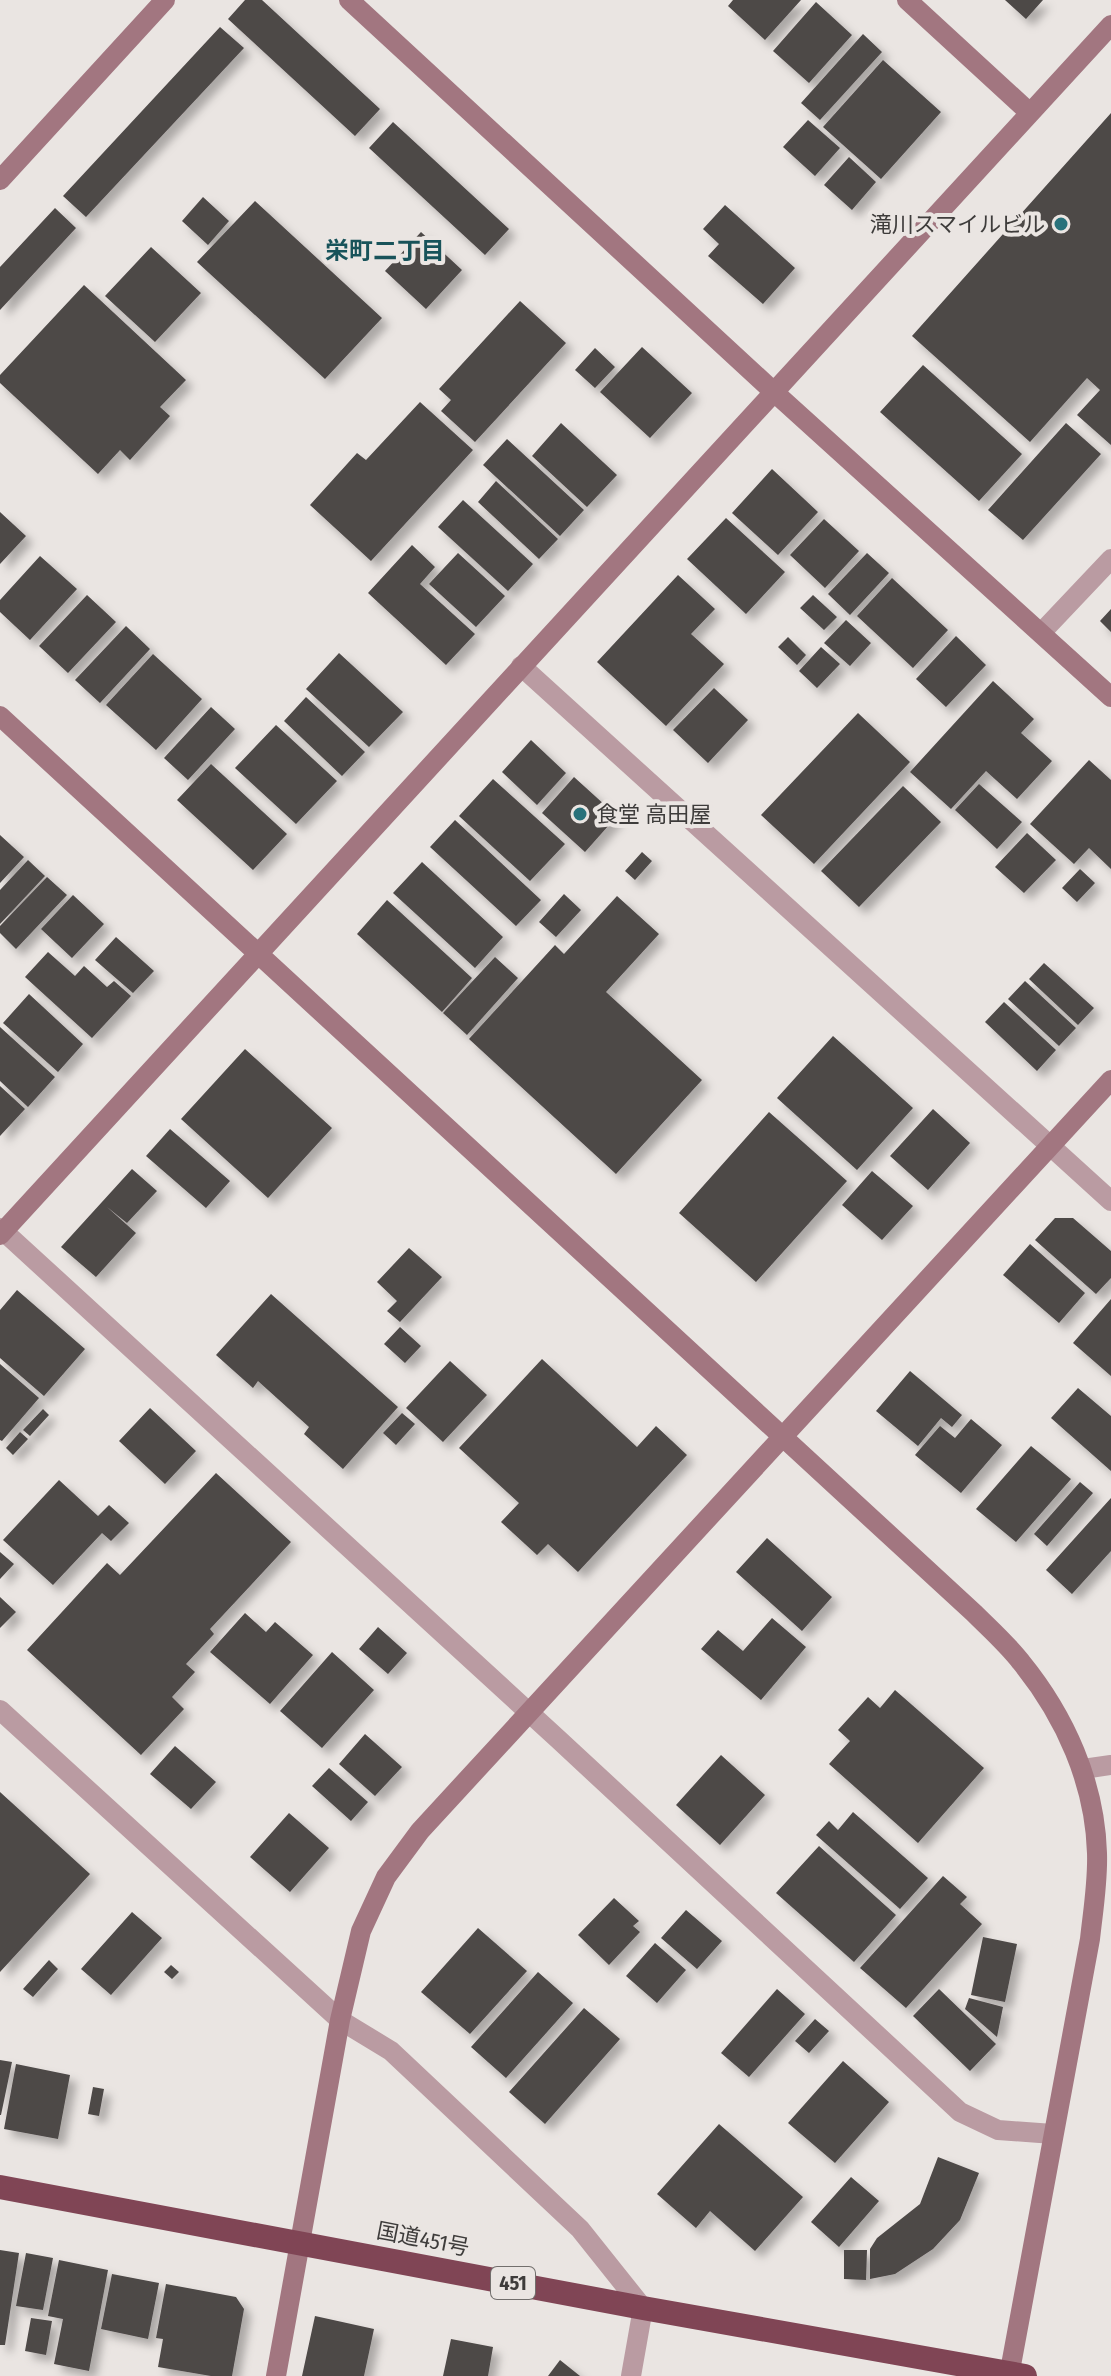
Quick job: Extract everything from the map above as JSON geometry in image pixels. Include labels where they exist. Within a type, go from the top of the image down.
[{"type":"highway","name":"国道451号","points":[[0,2187],[1014,2375]]},
{"type":"street","points":[[0,180],[165,0]]},
{"type":"street","points":[[349,0],[774,392],[1111,697]]},
{"type":"street","points":[[907,0],[1030,113]]},
{"type":"street","points":[[1053,2134],[998,2130],[960,2112],[1,1231],[1111,25]]},
{"type":"street","points":[[1041,633],[1111,559]]},
{"type":"street","points":[[521,666],[1111,1201]]},
{"type":"street","points":[[0,716],[974,1613],[1020,1660],[1050,1702],[1083,1769],[1097,1851],[1096,1888],[1090,1939],[1053,2134],[1014,2375]]},
{"type":"street","points":[[276,2376],[340,2020],[361,1931],[386,1877],[420,1831],[1111,1080]]},
{"type":"street","points":[[0,1710],[340,2020],[391,2051],[580,2229],[643,2308],[631,2376]]},
{"type":"street","points":[[1083,1769],[1111,1765]]},
{"type":"building","points":[[245,0],[262,0],[380,109],[355,136],[228,19]]},
{"type":"building","points":[[733,0],[801,0],[765,40],[728,6]]},
{"type":"building","points":[[1005,0],[1043,0],[1026,19]]},
{"type":"building","points":[[816,2],[852,35],[809,83],[773,51]]},
{"type":"building","points":[[220,27],[244,48],[86,217],[63,196]]},
{"type":"building","points":[[863,34],[882,52],[820,120],[801,103]]},
{"type":"building","points":[[883,60],[941,112],[881,179],[823,127]]},
{"type":"building","name":"滝川スマイルビル","points":[[1111,113],[1111,445],[1077,415],[1100,390],[1087,378],[1030,442],[912,336]]},
{"type":"building","points":[[808,120],[840,148],[815,176],[783,147]]},
{"type":"building","points":[[393,122],[509,229],[485,255],[369,148]]},
{"type":"building","points":[[849,157],[876,182],[852,210],[824,185]]},
{"type":"building","points":[[203,197],[229,221],[208,245],[182,221]]},
{"type":"building","points":[[255,201],[382,318],[325,379],[197,262]]},
{"type":"building","points":[[725,205],[795,268],[763,304],[708,256],[719,244],[703,229]]},
{"type":"building","points":[[55,208],[76,228],[0,310],[0,267]]},
{"type":"building","points":[[421,232],[462,270],[426,309],[385,271]]},
{"type":"building","points":[[151,247],[201,293],[155,342],[105,296]]},
{"type":"building","points":[[84,285],[186,380],[160,407],[170,416],[130,460],[120,450],[98,474],[0,383],[0,375]]},
{"type":"building","points":[[520,301],[566,343],[475,442],[441,411],[451,400],[439,389]]},
{"type":"building","points":[[642,347],[692,393],[650,438],[600,392]]},
{"type":"building","points":[[595,348],[615,367],[595,388],[575,370]]},
{"type":"building","points":[[923,365],[1022,454],[979,501],[880,412]]},
{"type":"building","points":[[420,402],[473,450],[371,561],[310,505],[357,453],[366,460]]},
{"type":"building","points":[[561,423],[617,475],[587,507],[532,456]]},
{"type":"building","points":[[1066,423],[1101,454],[1023,540],[988,510]]},
{"type":"building","points":[[507,439],[584,510],[560,536],[483,465]]},
{"type":"building","points":[[772,469],[818,512],[778,555],[732,513]]},
{"type":"building","points":[[496,481],[558,539],[539,559],[478,502]]},
{"type":"building","points":[[463,500],[533,564],[508,591],[438,527]]},
{"type":"building","points":[[0,512],[26,536],[0,564]]},
{"type":"building","points":[[726,518],[785,572],[746,614],[687,559]]},
{"type":"building","points":[[824,519],[859,551],[825,588],[790,555]]},
{"type":"building","points":[[412,545],[435,567],[420,584],[475,634],[446,665],[368,593]]},
{"type":"building","points":[[458,553],[505,596],[476,627],[429,584]]},
{"type":"building","points":[[867,553],[889,573],[850,615],[828,594]]},
{"type":"building","points":[[40,556],[77,589],[30,640],[0,612],[0,600]]},
{"type":"building","points":[[678,575],[715,609],[691,634],[724,664],[666,726],[597,662]]},
{"type":"building","points":[[892,578],[948,630],[913,668],[857,616]]},
{"type":"building","points":[[87,595],[116,622],[68,673],[39,646]]},
{"type":"building","points":[[813,595],[837,617],[824,630],[800,608]]},
{"type":"building","points":[[1111,609],[1111,632],[1100,621]]},
{"type":"building","points":[[846,620],[871,643],[850,666],[824,643]]},
{"type":"building","points":[[126,626],[150,649],[100,703],[75,680]]},
{"type":"building","points":[[956,636],[986,665],[946,707],[916,679]]},
{"type":"building","points":[[788,637],[806,655],[797,665],[778,647]]},
{"type":"building","points":[[821,647],[840,664],[817,688],[799,671]]},
{"type":"building","points":[[339,653],[403,712],[369,747],[306,689]]},
{"type":"building","points":[[153,654],[202,699],[156,750],[106,705]]},
{"type":"building","points":[[993,681],[1034,719],[1021,733],[1052,761],[1017,799],[986,771],[951,809],[910,772]]},
{"type":"building","points":[[714,688],[748,720],[708,763],[673,730]]},
{"type":"building","points":[[306,697],[365,752],[342,776],[284,721]]},
{"type":"building","points":[[211,707],[235,729],[188,780],[164,758]]},
{"type":"building","points":[[858,713],[910,762],[814,864],[761,815]]},
{"type":"building","points":[[276,725],[337,781],[296,824],[235,768]]},
{"type":"building","points":[[531,740],[566,773],[537,805],[502,772]]},
{"type":"building","points":[[1089,760],[1111,780],[1111,869],[1089,848],[1074,864],[1030,824]]},
{"type":"building","points":[[211,764],[287,834],[253,870],[177,800]]},
{"type":"building","name":"食堂 高田屋","points":[[574,777],[617,816],[585,852],[542,813]]},
{"type":"building","points":[[493,779],[565,844],[530,881],[459,816]]},
{"type":"building","points":[[979,784],[1022,822],[997,849],[955,810]]},
{"type":"building","points":[[903,786],[941,822],[859,907],[821,871]]},
{"type":"building","points":[[455,820],[541,900],[516,926],[430,847]]},
{"type":"building","points":[[1027,833],[1056,860],[1024,893],[995,867]]},
{"type":"building","points":[[0,835],[24,857],[0,883]]},
{"type":"building","points":[[642,852],[652,861],[635,880],[625,871]]},
{"type":"building","points":[[28,860],[45,876],[0,924],[0,890]]},
{"type":"building","points":[[422,862],[503,937],[475,968],[393,893]]},
{"type":"building","points":[[1080,869],[1095,883],[1077,902],[1062,888]]},
{"type":"building","points":[[47,877],[67,895],[16,949],[0,933],[0,926]]},
{"type":"building","points":[[564,894],[581,910],[556,937],[539,922]]},
{"type":"building","points":[[73,895],[104,924],[72,958],[41,929]]},
{"type":"building","points":[[617,896],[659,934],[606,992],[702,1080],[616,1174],[469,1039],[555,945],[564,954]]},
{"type":"building","points":[[387,900],[472,978],[442,1012],[357,934]]},
{"type":"building","points":[[116,937],[154,971],[133,993],[95,960]]},
{"type":"building","points":[[48,952],[75,976],[84,966],[107,987],[114,981],[131,996],[92,1038],[25,977]]},
{"type":"building","points":[[495,957],[518,978],[467,1035],[443,1013]]},
{"type":"building","points":[[1044,963],[1094,1008],[1078,1025],[1029,979]]},
{"type":"building","points":[[1025,981],[1076,1028],[1059,1046],[1008,999]]},
{"type":"building","points":[[29,994],[83,1044],[58,1072],[3,1023]]},
{"type":"building","points":[[1004,1002],[1056,1050],[1037,1071],[985,1022]]},
{"type":"building","points":[[0,1027],[55,1077],[28,1107],[0,1081]]},
{"type":"building","points":[[833,1036],[913,1108],[857,1170],[777,1098]]},
{"type":"building","points":[[245,1049],[332,1128],[268,1198],[181,1119]]},
{"type":"building","points":[[0,1086],[25,1109],[0,1136]]},
{"type":"building","points":[[933,1109],[970,1143],[928,1190],[890,1156]]},
{"type":"building","points":[[769,1112],[847,1181],[756,1282],[679,1213]]},
{"type":"building","points":[[170,1129],[230,1181],[206,1208],[146,1156]]},
{"type":"building","points":[[132,1169],[157,1191],[127,1223],[107,1207],[136,1233],[96,1277],[61,1247]]},
{"type":"building","points":[[872,1171],[913,1206],[882,1240],[842,1205]]},
{"type":"building","points":[[1055,1218],[1073,1218],[1111,1251],[1111,1278],[1096,1294],[1035,1240]]},
{"type":"building","points":[[1030,1244],[1085,1293],[1059,1323],[1003,1275]]},
{"type":"building","points":[[409,1248],[442,1277],[400,1322],[387,1311],[397,1301],[377,1282]]},
{"type":"building","points":[[17,1290],[85,1349],[44,1396],[0,1358],[0,1310]]},
{"type":"building","points":[[271,1294],[398,1407],[343,1469],[304,1434],[309,1427],[258,1381],[253,1388],[216,1355]]},
{"type":"building","points":[[1111,1299],[1111,1376],[1073,1343]]},
{"type":"building","points":[[400,1327],[421,1346],[405,1363],[384,1344]]},
{"type":"building","points":[[542,1359],[637,1447],[656,1426],[687,1455],[578,1572],[548,1544],[537,1555],[501,1522],[519,1503],[459,1448]]},
{"type":"building","points":[[450,1361],[487,1395],[443,1442],[406,1408]]},
{"type":"building","points":[[0,1364],[39,1398],[2,1441],[0,1440]]},
{"type":"building","points":[[910,1371],[962,1415],[952,1427],[941,1418],[918,1446],[876,1411]]},
{"type":"building","points":[[1078,1388],[1111,1416],[1111,1471],[1051,1418]]},
{"type":"building","points":[[150,1408],[196,1451],[165,1484],[119,1441]]},
{"type":"building","points":[[43,1409],[49,1415],[30,1436],[23,1430]]},
{"type":"building","points":[[402,1413],[415,1424],[396,1445],[383,1433]]},
{"type":"building","points":[[971,1419],[1002,1445],[961,1493],[915,1455],[940,1426],[955,1438]]},
{"type":"building","points":[[20,1432],[28,1439],[13,1455],[6,1448]]},
{"type":"building","points":[[1031,1446],[1071,1479],[1016,1542],[976,1509]]},
{"type":"building","points":[[216,1473],[291,1542],[210,1629],[214,1634],[186,1664],[195,1672],[172,1697],[184,1709],[141,1755],[27,1650],[107,1563],[120,1575]]},
{"type":"building","points":[[59,1480],[98,1516],[109,1505],[129,1523],[111,1541],[102,1533],[53,1585],[3,1540]]},
{"type":"building","points":[[1080,1482],[1093,1493],[1047,1546],[1034,1534]]},
{"type":"building","points":[[1111,1498],[1111,1551],[1072,1594],[1046,1570]]},
{"type":"building","points":[[767,1538],[832,1597],[802,1631],[736,1572]]},
{"type":"building","points":[[0,1552],[14,1564],[0,1579]]},
{"type":"building","points":[[0,1597],[16,1612],[0,1628]]},
{"type":"building","points":[[245,1613],[266,1632],[275,1622],[313,1655],[270,1704],[210,1652]]},
{"type":"building","points":[[772,1618],[806,1647],[761,1700],[701,1649],[718,1630],[743,1651]]},
{"type":"building","points":[[378,1627],[407,1653],[388,1674],[359,1649]]},
{"type":"building","points":[[332,1652],[374,1690],[322,1748],[280,1711]]},
{"type":"building","points":[[895,1690],[984,1768],[918,1843],[829,1764],[850,1741],[838,1730],[868,1697],[880,1708]]},
{"type":"building","points":[[365,1734],[402,1767],[375,1796],[339,1764]]},
{"type":"building","points":[[175,1746],[216,1782],[191,1809],[150,1774]]},
{"type":"building","points":[[721,1755],[765,1795],[720,1845],[676,1805]]},
{"type":"building","points":[[329,1768],[368,1802],[351,1821],[312,1786]]},
{"type":"building","points":[[0,1792],[90,1874],[0,1972]]},
{"type":"building","points":[[853,1812],[928,1878],[900,1909],[816,1835],[829,1821],[838,1830]]},
{"type":"building","points":[[289,1813],[329,1848],[290,1892],[250,1857]]},
{"type":"building","points":[[819,1846],[896,1915],[854,1962],[776,1893]]},
{"type":"building","points":[[943,1876],[967,1897],[960,1904],[982,1924],[906,2008],[860,1968]]},
{"type":"building","points":[[614,1898],[639,1921],[633,1926],[640,1932],[609,1965],[578,1935]]},
{"type":"building","points":[[686,1910],[722,1941],[697,1969],[661,1938]]},
{"type":"building","points":[[132,1912],[162,1938],[111,1995],[81,1969]]},
{"type":"building","points":[[478,1928],[527,1971],[470,2034],[421,1992]]},
{"type":"building","points":[[983,1937],[1017,1944],[1005,2002],[971,1995]]},
{"type":"building","points":[[655,1943],[686,1970],[657,2003],[626,1976]]},
{"type":"building","points":[[49,1960],[58,1969],[33,1997],[23,1989]]},
{"type":"building","points":[[171,1965],[179,1972],[172,1979],[164,1972]]},
{"type":"building","points":[[538,1972],[573,2003],[506,2078],[471,2047]]},
{"type":"building","points":[[777,1989],[805,2014],[749,2077],[721,2053]]},
{"type":"building","points":[[939,1989],[996,2044],[970,2071],[913,2016]]},
{"type":"building","points":[[969,1998],[1003,2007],[997,2037],[965,2009]]},
{"type":"building","points":[[584,2008],[620,2039],[545,2124],[509,2092]]},
{"type":"building","points":[[815,2019],[829,2031],[809,2053],[795,2041]]},
{"type":"building","points":[[0,2060],[12,2062],[1,2115],[0,2115]]},
{"type":"building","points":[[843,2061],[889,2102],[835,2163],[788,2123]]},
{"type":"building","points":[[16,2064],[70,2075],[58,2139],[4,2129]]},
{"type":"building","points":[[93,2087],[104,2089],[99,2116],[88,2114]]},
{"type":"building","points":[[719,2124],[803,2197],[755,2251],[710,2211],[696,2228],[657,2194]]},
{"type":"building","points":[[938,2157],[979,2173],[960,2220],[933,2249],[895,2274],[870,2279],[870,2249],[877,2238],[920,2204]]},
{"type":"building","points":[[851,2177],[879,2201],[839,2247],[811,2222]]},
{"type":"building","points":[[0,2250],[19,2253],[5,2345],[0,2345]]},
{"type":"building","points":[[844,2250],[867,2250],[866,2280],[844,2279]]},
{"type":"building","points":[[26,2253],[53,2258],[43,2310],[16,2306]]},
{"type":"building","points":[[59,2260],[108,2270],[89,2371],[54,2364],[63,2319],[48,2316]]},
{"type":"building","points":[[112,2274],[159,2283],[148,2339],[101,2329]]},
{"type":"building","points":[[166,2284],[236,2297],[244,2309],[232,2376],[211,2376],[158,2367],[163,2339],[156,2338]]},
{"type":"building","points":[[315,2316],[374,2329],[364,2376],[302,2376]]},
{"type":"building","points":[[31,2318],[52,2321],[46,2355],[25,2351]]},
{"type":"building","points":[[451,2339],[493,2347],[488,2376],[443,2376]]},
{"type":"building","points":[[560,2360],[580,2376],[548,2376]]},
{"type":"place","name":"滝川スマイルビル","points":[[1061,224]]},
{"type":"place","name":"食堂 高田屋","points":[[580,814]]},
{"type":"district","name":"栄町二丁目","points":[[385,251]]}]
